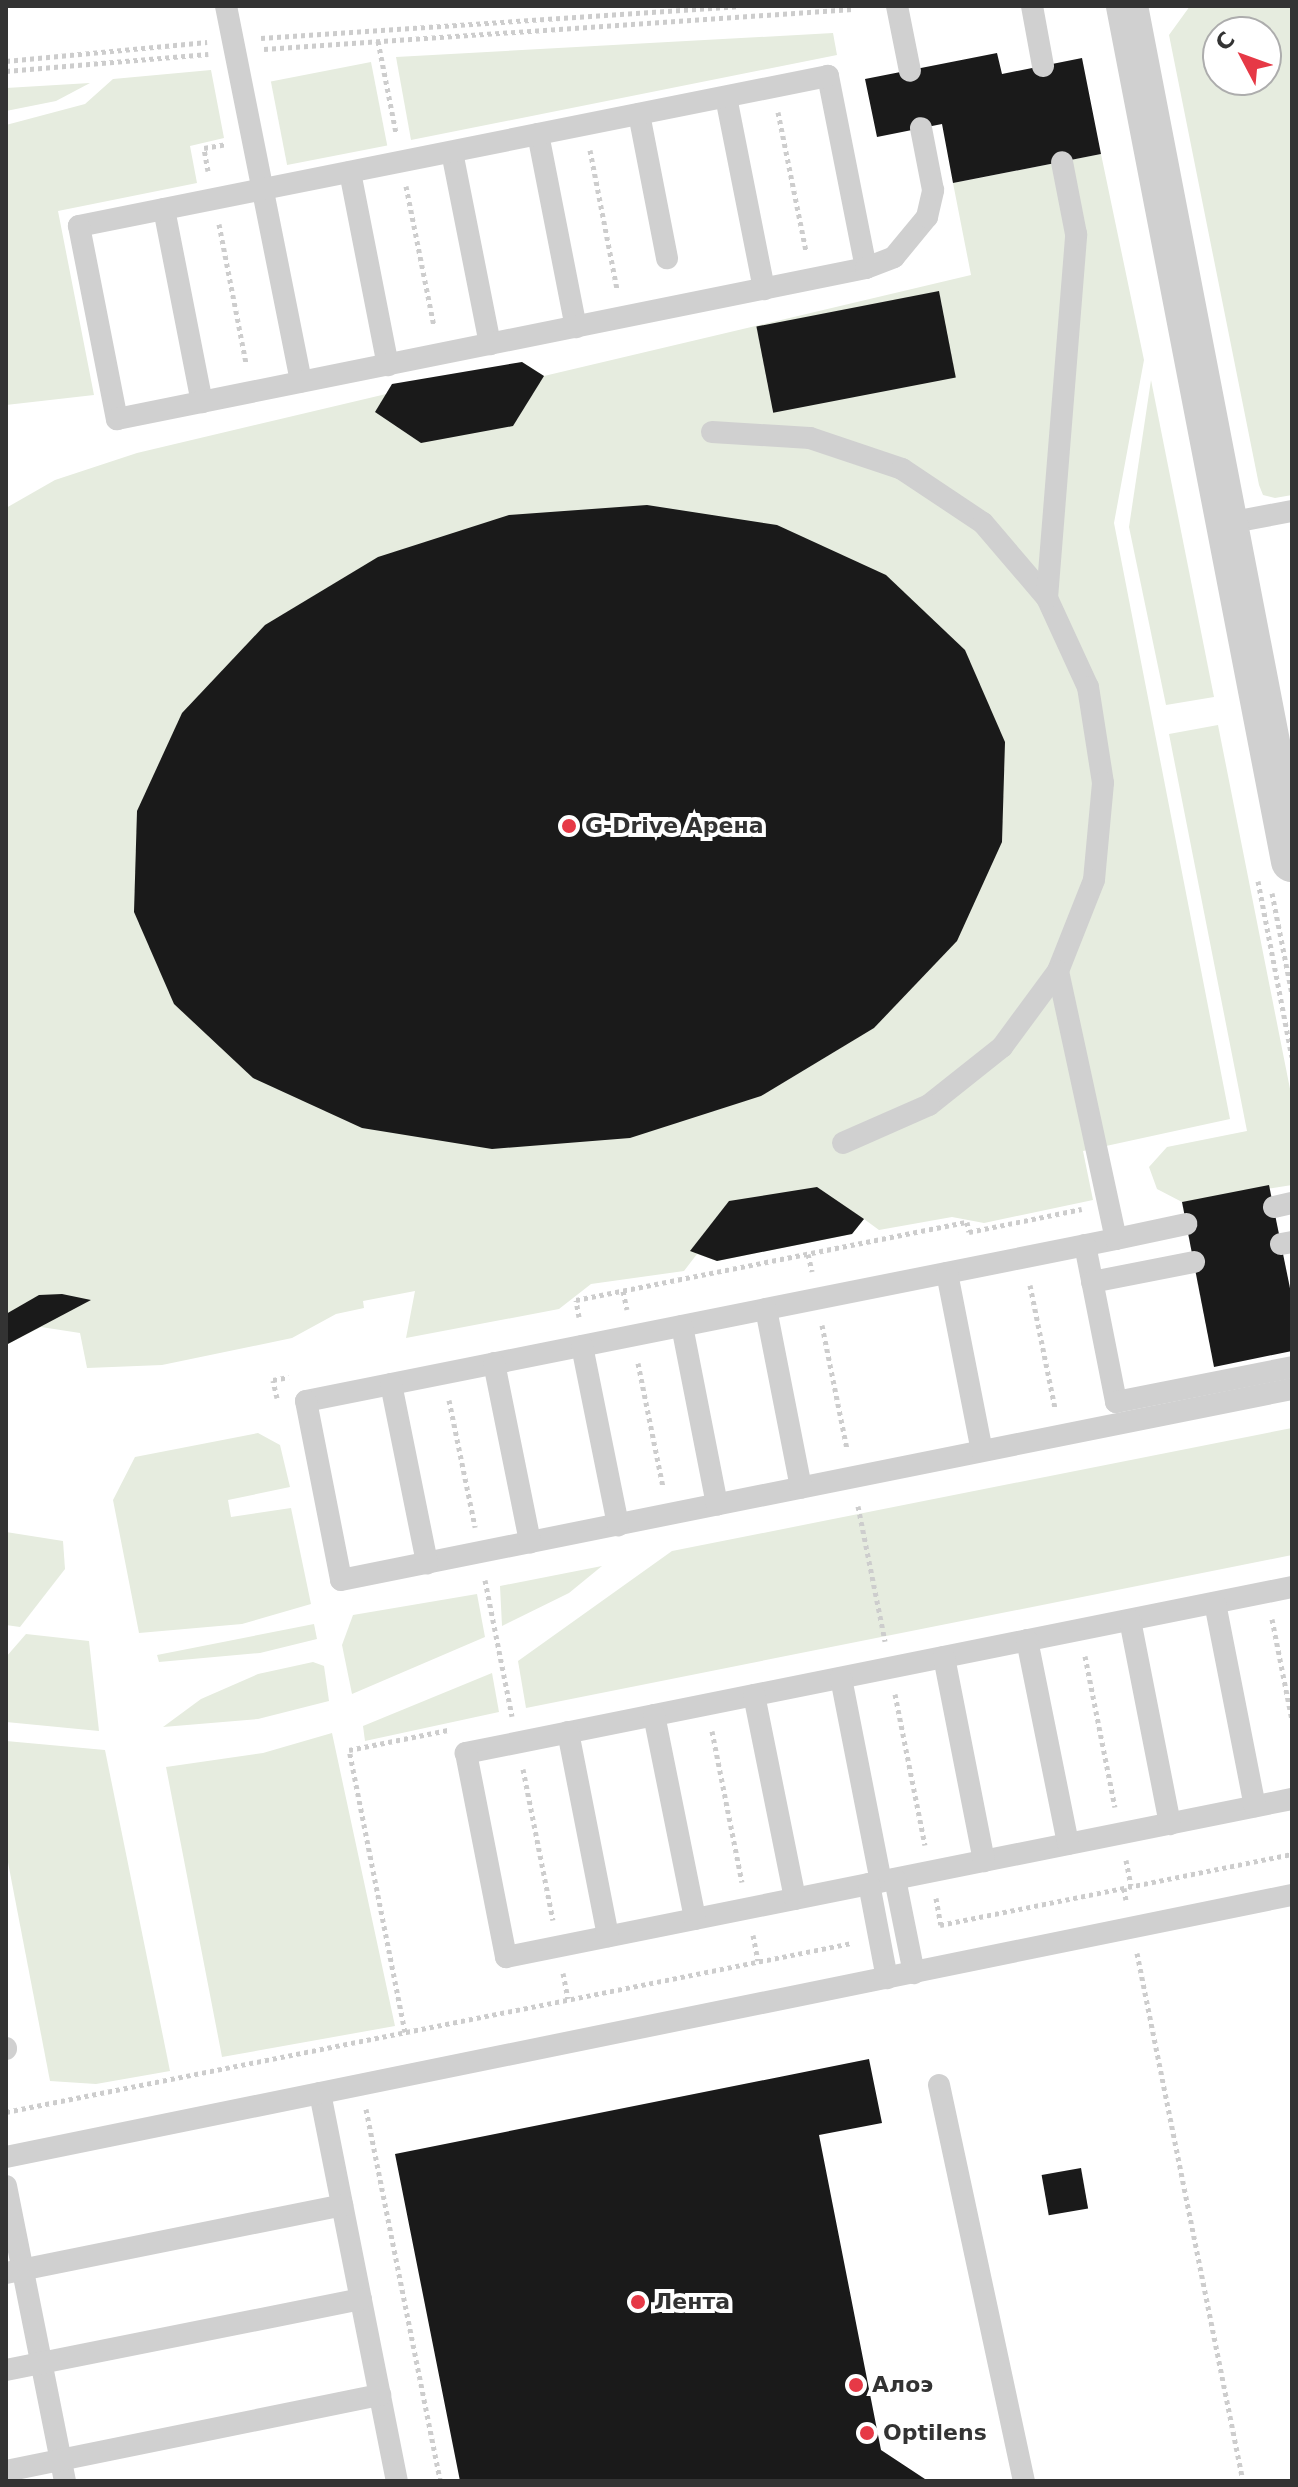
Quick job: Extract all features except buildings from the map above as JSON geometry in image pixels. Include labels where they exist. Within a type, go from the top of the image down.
[{"type":"street","points":[[1127,6],[1223,524],[1292,861]]},
{"type":"lane","points":[[226,6],[301,382]]},
{"type":"lane","points":[[897,6],[910,71]]},
{"type":"lane","points":[[1032,6],[1043,66]]},
{"type":"lane","points":[[866,268],[828,76],[79,226],[117,419],[866,268],[894,257],[927,217],[933,190],[921,128]]},
{"type":"lane","points":[[726,97],[764,289]]},
{"type":"lane","points":[[639,114],[667,258]]},
{"type":"lane","points":[[538,134],[576,327]]},
{"type":"lane","points":[[452,152],[490,344]]},
{"type":"lane","points":[[1047,598],[1076,234],[1062,162]]},
{"type":"lane","points":[[350,172],[388,365]]},
{"type":"lane","points":[[164,209],[202,402]]},
{"type":"lane","points":[[712,432],[810,438],[902,469],[983,523],[1047,598],[1088,687],[1103,783],[1094,880],[1058,971],[1002,1047],[929,1105],[843,1143]]},
{"type":"lane","points":[[1223,524],[1292,511]]},
{"type":"lane","points":[[1058,971],[1116,1239]]},
{"type":"lane","points":[[1186,1224],[306,1401],[341,1580],[1292,1389]]},
{"type":"lane","points":[[1085,1245],[1116,1402],[1292,1367]]},
{"type":"lane","points":[[1092,1282],[1194,1262]]},
{"type":"lane","points":[[947,1273],[982,1451]]},
{"type":"lane","points":[[766,1309],[801,1488]]},
{"type":"lane","points":[[682,1326],[717,1505]]},
{"type":"lane","points":[[582,1346],[618,1525]]},
{"type":"lane","points":[[494,1363],[530,1542]]},
{"type":"lane","points":[[391,1384],[427,1563]]},
{"type":"lane","points":[[1292,1587],[466,1753],[506,1957],[1292,1799]]},
{"type":"lane","points":[[1215,1603],[1255,1806]]},
{"type":"lane","points":[[1130,1620],[1170,1824]]},
{"type":"lane","points":[[1027,1640],[1068,1844]]},
{"type":"lane","points":[[944,1657],[984,1861]]},
{"type":"lane","points":[[841,1678],[882,1881],[914,1973]]},
{"type":"lane","points":[[754,1695],[795,1899]]},
{"type":"lane","points":[[654,1715],[695,1919]]},
{"type":"lane","points":[[568,1732],[608,1936]]},
{"type":"lane","points":[[882,1881],[887,1978]]},
{"type":"lane","points":[[6,2157],[1292,1895]]},
{"type":"lane","points":[[939,2085],[1024,2481]]},
{"type":"lane","points":[[320,2093],[397,2481]]},
{"type":"lane","points":[[6,2186],[14,2272],[41,2363],[63,2470]]},
{"type":"lane","points":[[14,2272],[342,2205]]},
{"type":"lane","points":[[6,2370],[361,2299]]},
{"type":"lane","points":[[6,2471],[63,2470],[380,2395]]},
{"type":"path","points":[[6,61],[233,40],[738,6]]},
{"type":"path","points":[[255,50],[853,9]]},
{"type":"path","points":[[378,41],[439,354]]},
{"type":"path","points":[[6,71],[214,53]]},
{"type":"path","points":[[773,87],[812,279]]},
{"type":"path","points":[[585,125],[623,317]]},
{"type":"path","points":[[1018,1222],[1060,1436]]},
{"type":"path","points":[[808,1254],[941,1925]]},
{"type":"path","points":[[623,1291],[668,1515]]},
{"type":"path","points":[[444,1373],[568,1999]]},
{"type":"path","points":[[1267,1592],[1292,1720]]},
{"type":"path","points":[[1080,1629],[1131,1886]]},
{"type":"path","points":[[707,1704],[758,1961]]},
{"type":"path","points":[[926,1928],[1292,1854]]},
{"type":"path","points":[[1132,1928],[1243,2481]]},
{"type":"path","points":[[6,2112],[858,1941]]},
{"type":"path","points":[[362,2085],[440,2481]]},
{"type":"shaded area","points":[[1190,6],[1292,6],[1292,495],[1275,498],[1263,495],[1169,35]]},
{"type":"shaded area","points":[[833,33],[837,55],[411,140],[396,57]]},
{"type":"shaded area","points":[[371,62],[387,145],[287,165],[271,81]]},
{"type":"shaded area","points":[[211,70],[224,138],[190,146],[197,183],[58,211],[94,395],[6,405],[6,125],[85,104],[113,79]]},
{"type":"shaded area","points":[[90,83],[56,101],[6,111],[6,88]]},
{"type":"shaded area","name":"G-Drive Арена","points":[[1101,154],[1144,360],[1114,523],[1230,1119],[1083,1151],[1093,1200],[984,1223],[952,1217],[879,1230],[864,1219],[852,1234],[717,1261],[697,1254],[684,1271],[591,1284],[559,1309],[406,1338],[415,1291],[363,1301],[364,1308],[336,1314],[292,1338],[162,1365],[87,1368],[80,1333],[41,1327],[6,1345],[6,508],[55,480],[137,453],[522,362],[544,376],[971,275],[953,183]]},
{"type":"shaded area","points":[[1151,380],[1214,697],[1166,705],[1129,527]]},
{"type":"shaded area","points":[[1218,725],[1292,1099],[1292,1185],[1182,1202],[1157,1189],[1149,1167],[1167,1147],[1247,1131],[1169,734]]},
{"type":"shaded area","points":[[1292,1428],[1292,1555],[526,1708],[518,1661],[672,1551]]},
{"type":"shaded area","points":[[258,1433],[280,1445],[290,1487],[228,1500],[231,1517],[291,1508],[311,1604],[242,1624],[139,1633],[113,1500],[135,1457]]},
{"type":"shaded area","points":[[6,1532],[63,1541],[65,1569],[20,1627],[6,1625]]},
{"type":"shaded area","points":[[602,1566],[569,1593],[502,1626],[500,1586]]},
{"type":"shaded area","points":[[477,1594],[485,1637],[352,1694],[342,1645],[353,1615]]},
{"type":"shaded area","points":[[314,1624],[317,1639],[260,1653],[159,1662],[157,1655]]},
{"type":"shaded area","points":[[26,1634],[89,1641],[99,1731],[6,1722],[6,1657]]},
{"type":"shaded area","points":[[313,1662],[324,1666],[329,1701],[258,1719],[163,1727],[201,1699],[258,1674]]},
{"type":"shaded area","points":[[492,1673],[499,1712],[365,1741],[363,1726]]},
{"type":"shaded area","points":[[332,1733],[395,2026],[222,2057],[166,1767],[263,1753]]},
{"type":"shaded area","points":[[6,1741],[105,1750],[170,2071],[96,2084],[50,2081],[6,1852]]},
{"type":"place","name":"G-Drive Арена","points":[[569,826]]},
{"type":"place","name":"Лента","points":[[638,2302]]},
{"type":"place","name":"Алоэ","points":[[856,2385]]},
{"type":"place","name":"Optilens","points":[[867,2433]]}]
